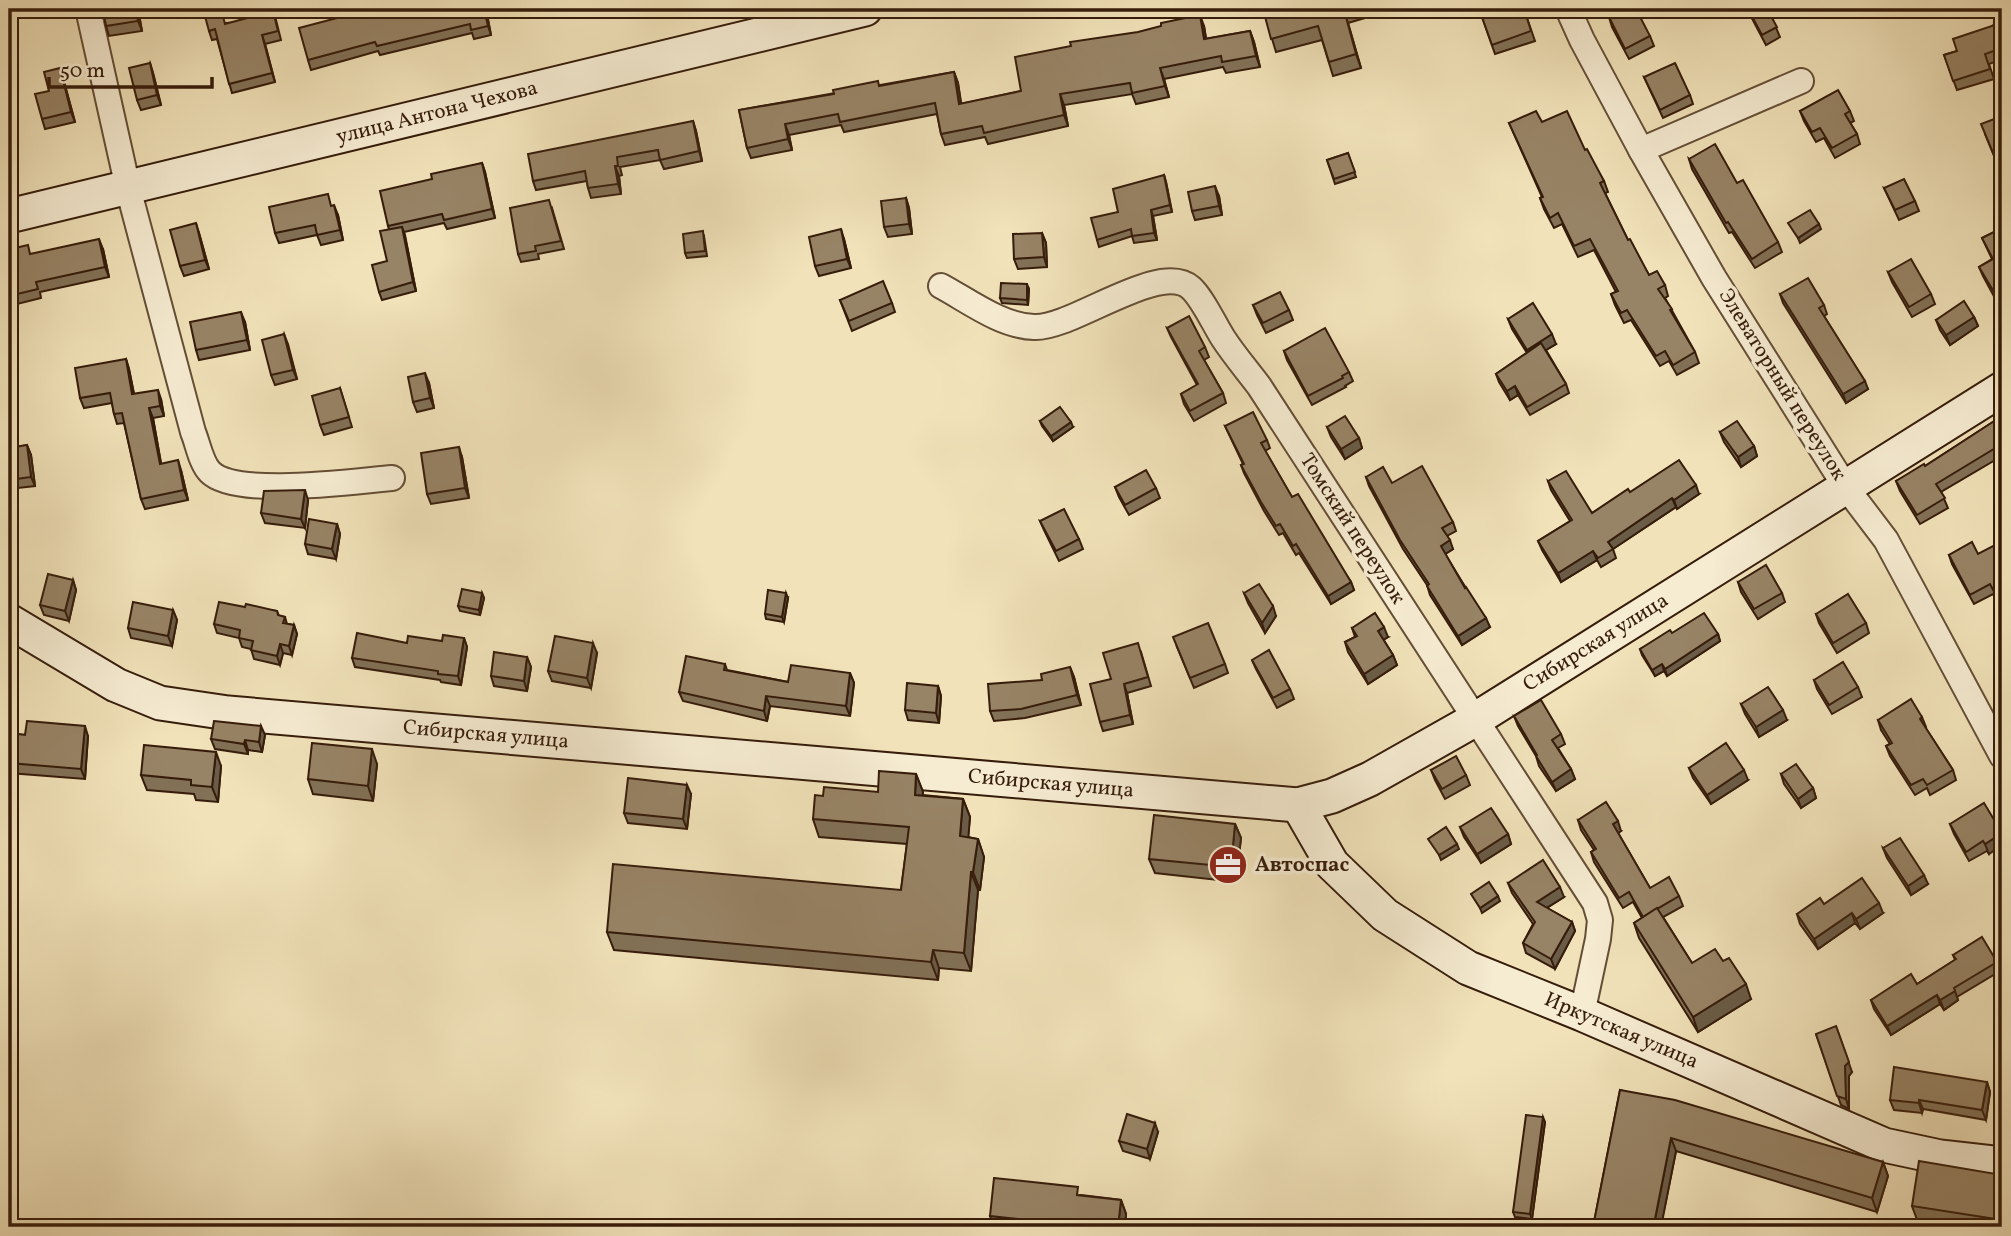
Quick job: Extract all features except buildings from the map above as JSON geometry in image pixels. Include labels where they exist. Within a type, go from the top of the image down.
[{"type":"street","points":[[88,9],[128,188],[194,432],[207,470],[226,481],[284,487],[392,478]]},
{"type":"street","name":"улица Антона Чехова","points":[[9,216],[865,9]]},
{"type":"street","name":"Элеваторный переулок","points":[[1568,9],[1641,150],[1714,278],[1846,486],[1886,540],[2002,756]]},
{"type":"street","points":[[1641,150],[1801,82]]},
{"type":"street","name":"Томский переулок","points":[[941,286],[1002,319],[1035,328],[1060,322],[1157,283],[1177,282],[1192,289],[1266,397],[1595,903],[1600,920],[1598,939],[1582,1014]]},
{"type":"street","name":"Сибирская улица","points":[[9,621],[116,685],[160,703],[188,707],[270,717],[1298,805],[1332,796],[1370,779],[1476,719],[2002,389]]},
{"type":"street","name":"Иркутская улица","points":[[1298,805],[1332,864],[1385,915],[1468,968],[1582,1014],[1884,1145],[1940,1157],[2002,1164]]},
{"type":"place","name":"Автоспас","points":[[1228,865]]}]
